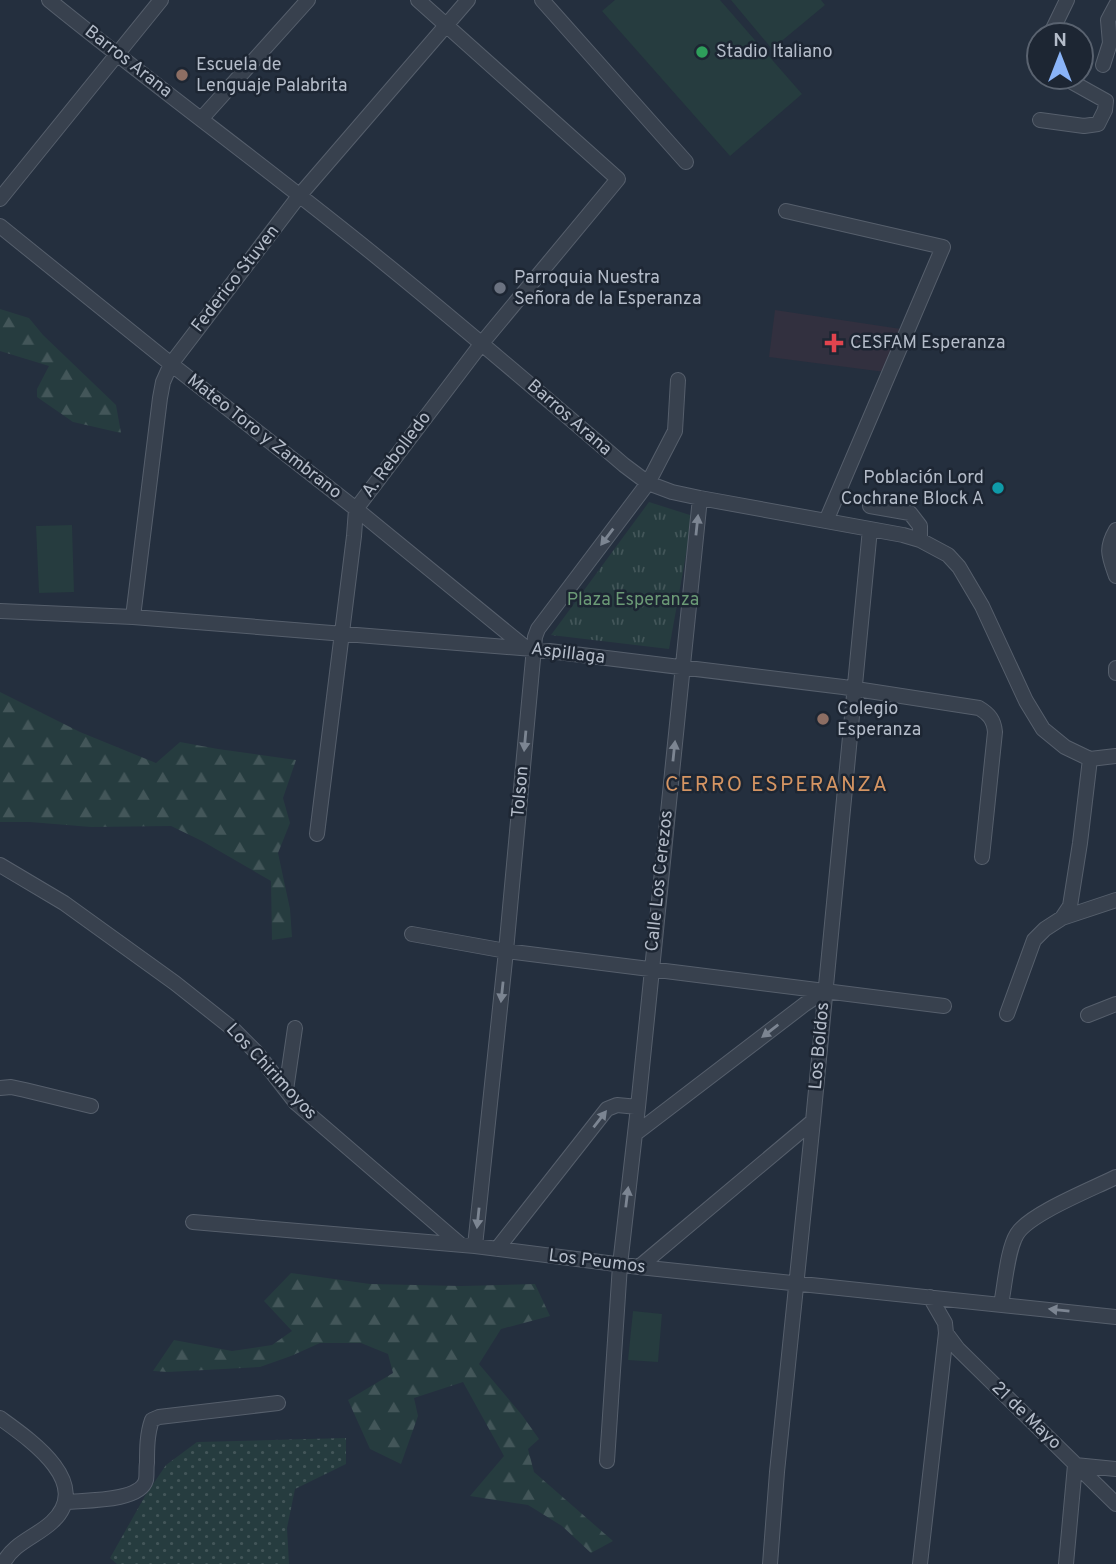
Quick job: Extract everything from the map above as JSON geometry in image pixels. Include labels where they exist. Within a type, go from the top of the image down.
[{"type":"street","name":"Barros Arana","points":[[49,0],[386,264],[648,483],[700,498],[870,528],[920,540],[947,555],[959,566],[982,606],[1043,729],[1065,747],[1090,759]]},
{"type":"street","points":[[0,199],[161,0]]},
{"type":"street","points":[[202,118],[308,0]]},
{"type":"street","points":[[418,0],[447,25]]},
{"type":"street","name":"Federico Stuven","points":[[134,617],[160,398],[171,363],[299,196],[468,0]]},
{"type":"street","points":[[542,0],[686,162]]},
{"type":"street","points":[[1057,21],[1067,0]]},
{"type":"street","points":[[1102,65],[1110,43],[1108,20],[1116,5]]},
{"type":"street","name":"A. Rebolledo","points":[[317,834],[356,509],[482,343],[618,179],[447,25]]},
{"type":"street","points":[[1040,120],[1084,126],[1098,124],[1106,101],[1088,91]]},
{"type":"street","points":[[786,211],[943,247],[825,521]]},
{"type":"street","name":"Mateo Toro y Zambrano","points":[[0,226],[530,649]]},
{"type":"street","name":"Tolson","points":[[468,1246],[506,951],[530,649],[538,629],[648,483],[675,431],[678,380]]},
{"type":"street","name":"Calle Los Cerezos","points":[[607,1461],[620,1265],[700,498]]},
{"type":"street","points":[[870,506],[910,513],[920,526],[920,540]]},
{"type":"street","name":"Los Boldos","points":[[770,1564],[870,528]]},
{"type":"street","points":[[1116,530],[1109,542],[1109,556],[1116,576]]},
{"type":"street","name":"Aspillaga","points":[[0,611],[134,617],[530,649],[853,688],[979,708],[990,717],[995,732],[982,857]]},
{"type":"street","points":[[1062,918],[1070,906],[1090,759],[1116,756]]},
{"type":"street","name":"Los Chirimoyos","points":[[0,865],[64,903],[233,1028],[257,1053],[296,1103],[468,1246]]},
{"type":"street","points":[[1007,1014],[1034,940],[1062,918],[1116,900]]},
{"type":"street","points":[[412,934],[506,951],[944,1006]]},
{"type":"street","points":[[635,1134],[825,991]]},
{"type":"street","points":[[1088,1015],[1116,1004]]},
{"type":"street","points":[[286,1090],[295,1028]]},
{"type":"street","points":[[0,1088],[11,1087],[91,1106]]},
{"type":"street","points":[[497,1249],[607,1109],[617,1105],[638,1107]]},
{"type":"street","points":[[639,1267],[813,1121]]},
{"type":"street","points":[[1001,1304],[1011,1250],[1016,1235],[1025,1225],[1037,1216],[1116,1177]]},
{"type":"street","name":"Los Peumos","points":[[193,1222],[468,1246],[620,1265],[1116,1317]]},
{"type":"street","name":"21 de Mayo","points":[[930,1297],[965,1357],[1116,1504]]},
{"type":"street","points":[[920,1564],[946,1328],[957,1300]]},
{"type":"street","points":[[66,1502],[129,1495],[140,1490],[146,1480],[147,1446],[152,1420],[278,1403]]},
{"type":"street","points":[[0,1418],[46,1453],[61,1477],[66,1494],[66,1502],[61,1512],[51,1523],[8,1555],[3,1564]]},
{"type":"street","points":[[1066,1564],[1075,1465],[1116,1469]]},
{"type":"shaded area","name":"CESFAM Esperanza","points":[[775,310],[901,329],[885,372],[769,357]]},
{"type":"green space","name":"Stadio Italiano","points":[[615,0],[720,0],[802,94],[730,156],[602,11]]},
{"type":"green space","points":[[731,0],[821,0],[825,5],[772,49]]},
{"type":"green space","points":[[0,309],[29,318],[43,335],[116,405],[121,433],[73,422],[37,397],[37,389],[49,366],[0,351]]},
{"type":"green space","name":"Plaza Esperanza","points":[[649,502],[693,516],[669,649],[551,635]]},
{"type":"green space","points":[[72,525],[74,592],[39,593],[36,526]]},
{"type":"green space","points":[[0,692],[80,732],[156,763],[180,742],[296,760],[283,798],[290,823],[278,853],[290,909],[292,937],[272,940],[271,881],[171,826],[91,827],[0,822]]},
{"type":"green space","points":[[291,1273],[370,1284],[535,1284],[550,1316],[501,1329],[479,1364],[539,1439],[528,1449],[534,1472],[613,1541],[591,1553],[562,1526],[528,1505],[470,1496],[504,1456],[463,1382],[414,1398],[418,1416],[401,1464],[370,1449],[348,1400],[393,1373],[388,1354],[361,1343],[320,1343],[260,1367],[153,1371],[174,1340],[232,1351],[272,1345],[292,1331],[264,1301]]},
{"type":"green space","points":[[633,1311],[662,1314],[658,1362],[628,1360]]},
{"type":"green space","points":[[346,1438],[346,1464],[295,1489],[287,1528],[289,1564],[117,1564],[110,1558],[166,1465],[197,1442]]},
{"type":"place","name":"Stadio Italiano","points":[[702,52]]},
{"type":"place","name":"Escuela de Lenguaje Palabrita","points":[[182,75]]},
{"type":"place","name":"Parroquia Nuestra Señora de la Esperanza","points":[[500,288]]},
{"type":"place","name":"CESFAM Esperanza","points":[[834,343]]},
{"type":"place","name":"Población Lord Cochrane Block A","points":[[998,488]]},
{"type":"place","name":"Colegio Esperanza","points":[[823,719]]},
{"type":"district","name":"CERRO ESPERANZA","points":[[777,785]]}]
